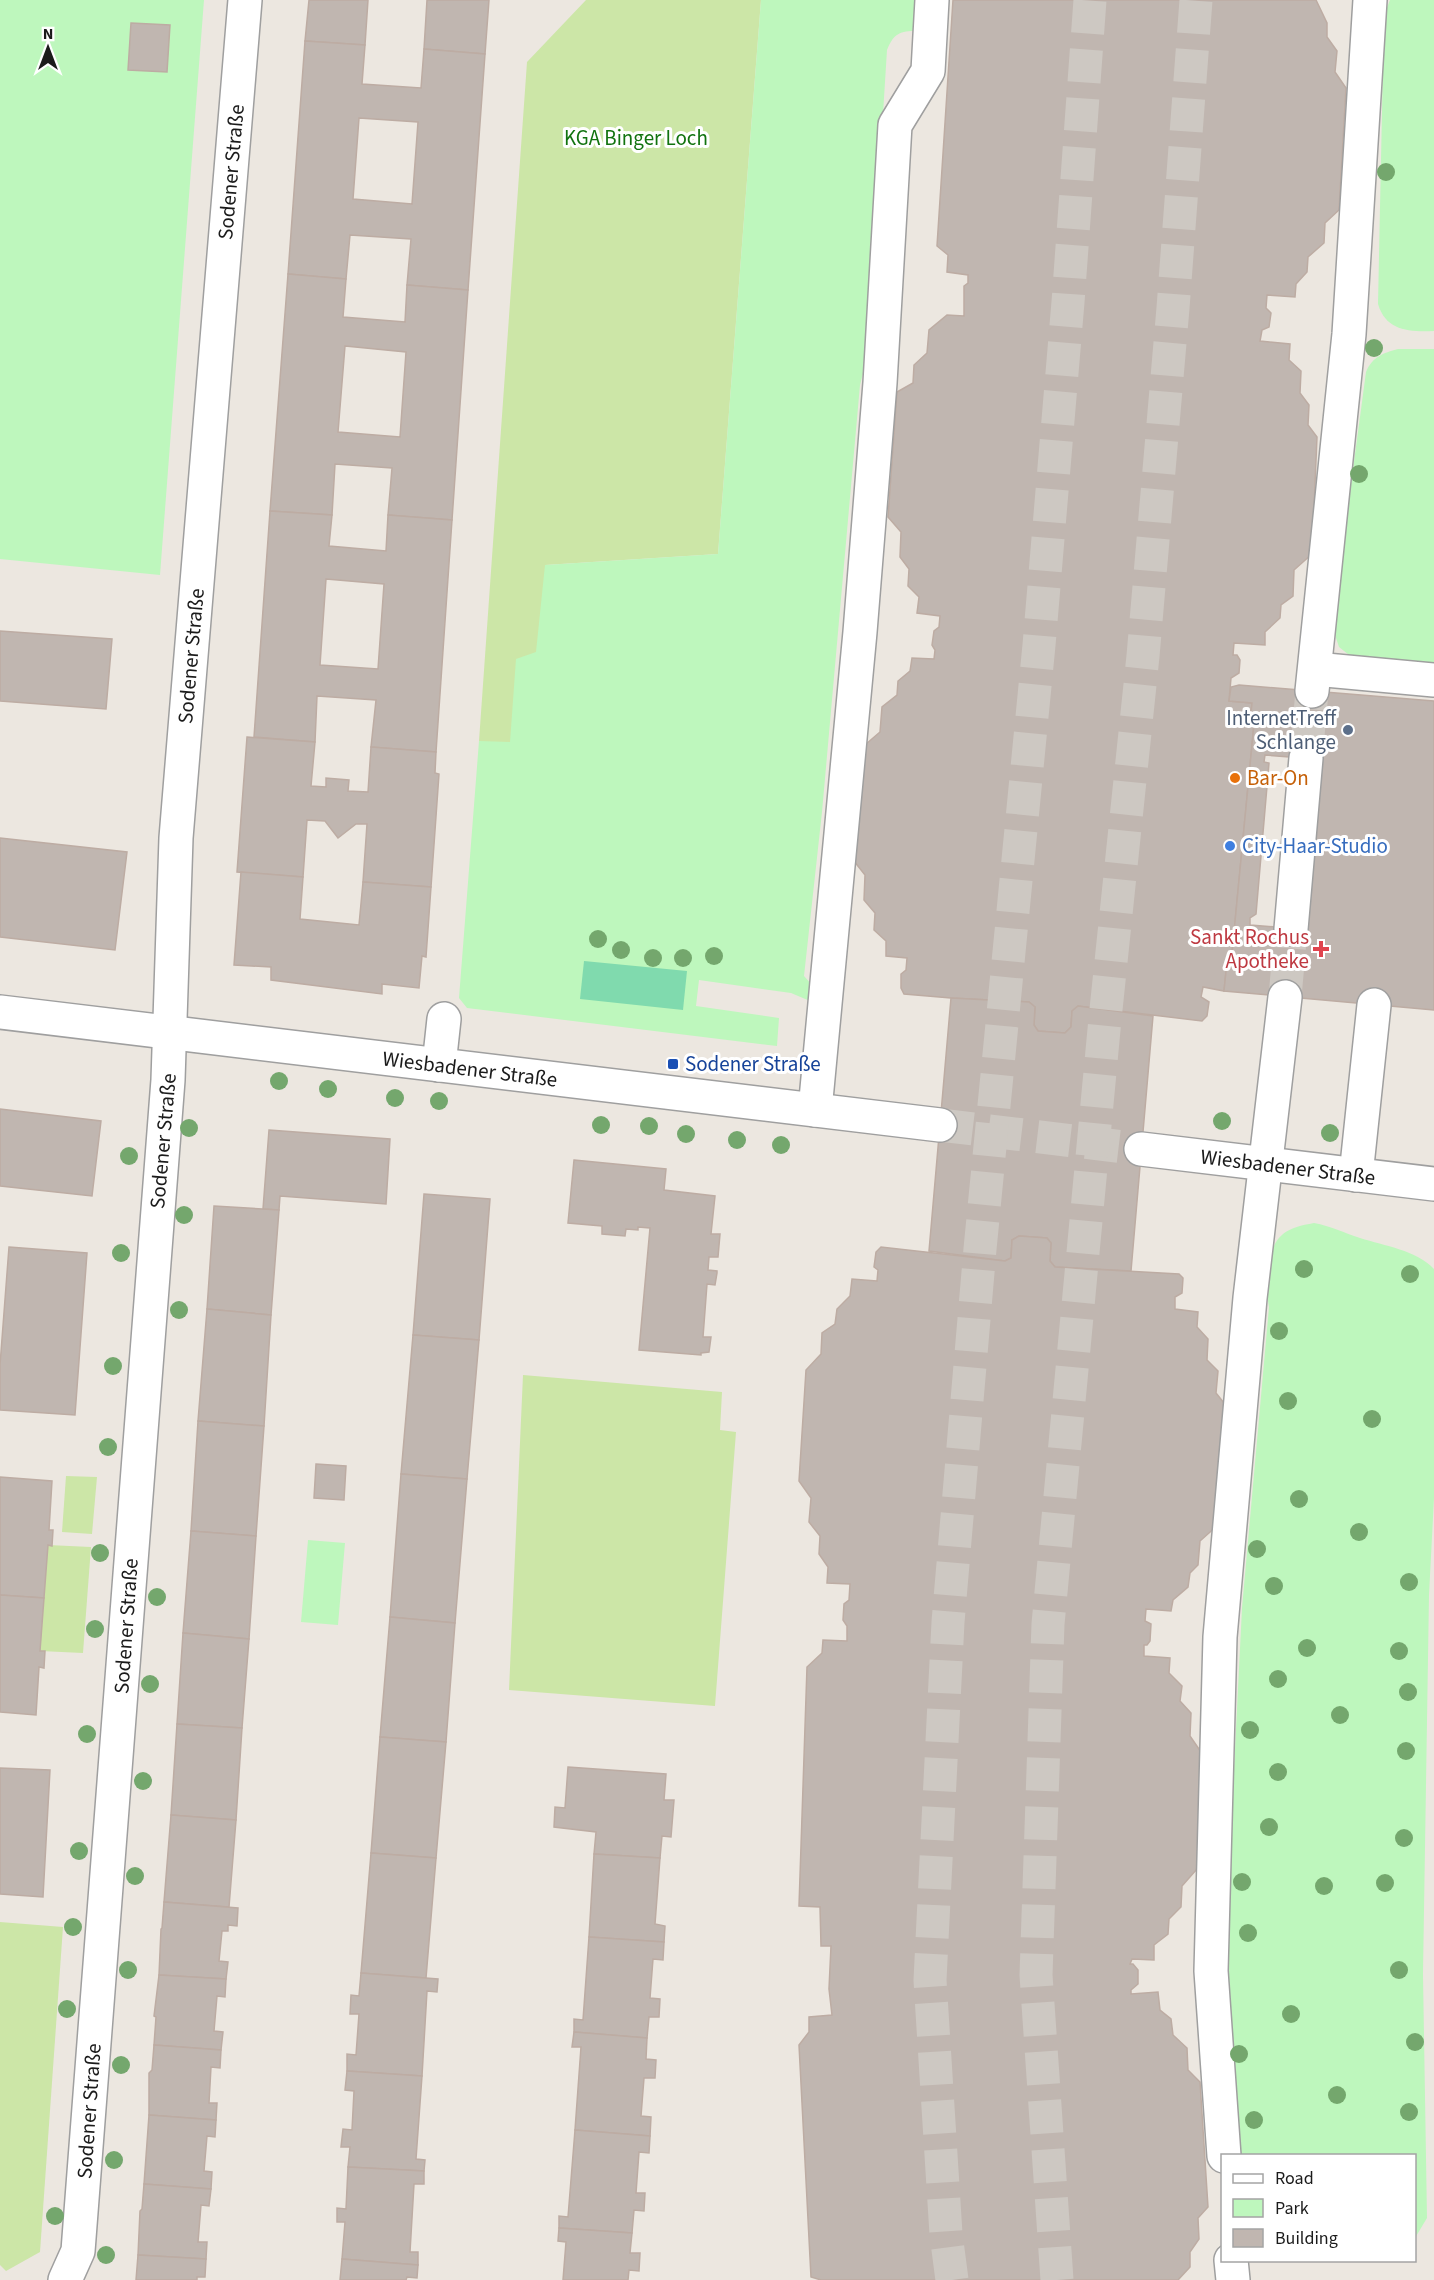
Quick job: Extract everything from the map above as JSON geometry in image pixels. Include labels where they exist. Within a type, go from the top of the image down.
[{"type":"street","name":"Sodener Straße","points":[[65,2280],[78,2251],[168,1080],[176,838],[245,0]]},
{"type":"street","points":[[815,1110],[861,620],[880,377],[895,125],[928,71],[932,0]]},
{"type":"street","points":[[1370,0],[1349,334],[1314,680],[1434,680]]},
{"type":"street","points":[[1291,928],[1306,759]]},
{"type":"street","points":[[1224,2154],[1211,1971],[1220,1637],[1250,1298],[1285,997]]},
{"type":"street","points":[[1356,1175],[1374,1005]]},
{"type":"street","name":"Wiesbadener Straße","points":[[0,1012],[940,1125]]},
{"type":"street","points":[[439,1065],[444,1019]]},
{"type":"street","name":"Wiesbadener Straße","points":[[1141,1149],[1434,1184]]},
{"type":"street","points":[[1232,2262],[1233,2280]]},
{"type":"green space","points":[[0,0],[204,0],[160,575],[0,559]]},
{"type":"green space","name":"KGA Binger Loch","points":[[586,0],[761,0],[718,554],[545,565],[566,786],[479,741],[527,62]]},
{"type":"green space","points":[[761,0],[918,0],[917,31],[898,34],[887,50],[868,354],[860,385],[822,812],[804,976],[813,986],[810,1001],[791,993],[699,980],[696,1006],[779,1018],[777,1046],[467,1008],[459,998],[479,741],[510,742],[516,659],[536,652],[545,565],[718,554]]},
{"type":"green space","points":[[1390,0],[1434,0],[1434,331],[1407,330],[1393,325],[1382,313],[1378,304],[1384,15]]},
{"type":"green space","points":[[1398,349],[1434,349],[1434,669],[1353,658],[1339,647],[1332,626],[1366,372],[1379,356]]},
{"type":"green space","points":[[584,961],[687,971],[683,1010],[580,999]]},
{"type":"green space","points":[[1314,1223],[1326,1226],[1409,1253],[1434,1269],[1434,1498],[1429,1595],[1423,1974],[1427,2218],[1416,2236],[1416,2154],[1237,2154],[1225,1951],[1242,1608],[1269,1307],[1267,1290],[1269,1264],[1278,1239],[1296,1227]]},
{"type":"green space","points":[[523,1375],[722,1392],[720,1430],[736,1432],[715,1706],[509,1690]]},
{"type":"green space","points":[[66,1476],[97,1477],[92,1534],[62,1532]]},
{"type":"green space","points":[[308,1540],[345,1543],[338,1625],[301,1622]]},
{"type":"green space","points":[[48,1545],[91,1547],[83,1653],[40,1651]]},
{"type":"green space","points":[[0,1922],[63,1927],[40,2252],[6,2271],[0,2265]]},
{"type":"building","points":[[309,0],[368,0],[365,45],[305,41]]},
{"type":"building","points":[[427,0],[489,0],[485,54],[424,49]]},
{"type":"building","points":[[953,0],[1316,0],[1327,23],[1327,37],[1337,51],[1335,72],[1346,88],[1339,210],[1325,223],[1324,243],[1308,257],[1307,272],[1296,284],[1295,297],[1267,295],[1266,308],[1271,313],[1269,327],[1262,330],[1260,341],[1290,344],[1289,360],[1301,371],[1300,393],[1309,405],[1308,425],[1317,437],[1312,554],[1294,570],[1293,596],[1281,605],[1280,618],[1265,632],[1265,645],[1234,643],[1233,655],[1237,655],[1240,660],[1239,673],[1231,678],[1229,701],[1252,703],[1250,724],[1254,724],[1232,953],[1228,952],[1224,991],[1203,987],[1201,997],[1209,1002],[1207,1016],[1202,1021],[1078,1006],[1072,1011],[1071,1027],[1065,1033],[1038,1031],[1034,1025],[1035,1007],[1029,1002],[904,994],[901,988],[901,974],[906,970],[907,958],[886,956],[886,941],[874,930],[875,913],[864,900],[865,875],[854,861],[866,744],[880,732],[882,707],[897,695],[898,681],[910,671],[912,658],[934,659],[935,650],[932,645],[934,631],[939,627],[940,616],[917,613],[919,597],[908,586],[909,569],[900,557],[901,532],[888,517],[897,392],[913,383],[914,365],[927,353],[929,330],[947,315],[964,316],[964,286],[968,283],[968,275],[947,272],[948,255],[937,246]]},
{"type":"building","points":[[131,23],[170,25],[167,72],[128,70]]},
{"type":"building","points":[[305,41],[365,45],[362,84],[421,88],[424,49],[485,54],[468,290],[407,285],[411,239],[350,235],[346,279],[288,274]],"holes":[[[359,118],[418,122],[412,204],[353,199]]]},
{"type":"building","points":[[288,274],[346,279],[343,317],[405,322],[407,285],[468,290],[452,520],[388,515],[392,468],[335,464],[332,515],[270,511]],"holes":[[[345,346],[406,352],[400,437],[338,432]]]},
{"type":"building","points":[[270,511],[332,515],[329,546],[386,551],[388,515],[452,520],[436,752],[371,747],[376,700],[317,696],[315,742],[254,737]],"holes":[[[326,579],[384,584],[378,669],[320,665]]]},
{"type":"building","points":[[0,631],[112,639],[106,709],[0,701]]},
{"type":"building","points":[[1239,685],[1434,701],[1434,1010],[1224,991],[1228,952],[1232,953],[1254,724],[1250,724],[1252,703],[1229,701],[1231,687]],"holes":[[[1265,755],[1315,759],[1300,929],[1250,925],[1250,918],[1256,914],[1269,763],[1264,762]]]},
{"type":"building","points":[[247,737],[315,742],[311,786],[326,787],[326,778],[349,780],[348,791],[368,792],[371,747],[436,752],[435,773],[439,774],[431,887],[363,882],[367,824],[356,824],[338,838],[325,821],[307,820],[303,877],[237,872]]},
{"type":"building","points":[[0,838],[127,852],[115,950],[0,937]]},
{"type":"building","points":[[241,872],[303,877],[300,919],[359,925],[363,882],[431,887],[426,957],[422,956],[419,988],[382,984],[382,994],[271,980],[271,967],[234,965]]},
{"type":"building","points":[[951,998],[1029,1002],[1035,1007],[1034,1025],[1038,1031],[1065,1033],[1071,1027],[1072,1011],[1078,1006],[1153,1016],[1131,1271],[1055,1267],[1050,1261],[1051,1243],[1047,1238],[1019,1236],[1012,1240],[1011,1258],[1005,1261],[929,1251]]},
{"type":"building","points":[[0,1109],[101,1121],[92,1196],[0,1186]]},
{"type":"building","points":[[269,1130],[390,1139],[386,1204],[280,1196],[279,1210],[263,1209]]},
{"type":"building","points":[[574,1160],[666,1169],[664,1190],[715,1196],[711,1234],[720,1234],[718,1257],[709,1257],[708,1270],[717,1271],[717,1273],[715,1285],[707,1284],[703,1337],[711,1337],[709,1352],[701,1353],[701,1355],[639,1350],[650,1228],[626,1229],[625,1236],[602,1234],[602,1226],[568,1223]]},
{"type":"building","points":[[424,1194],[490,1199],[479,1340],[413,1335]]},
{"type":"building","points":[[214,1206],[279,1210],[271,1315],[207,1309]]},
{"type":"building","points":[[1019,1236],[1047,1238],[1051,1243],[1050,1261],[1055,1267],[1179,1274],[1183,1278],[1182,1293],[1175,1297],[1175,1309],[1198,1312],[1197,1327],[1208,1339],[1207,1360],[1218,1371],[1216,1393],[1228,1408],[1218,1525],[1200,1541],[1198,1565],[1190,1573],[1188,1587],[1173,1600],[1171,1611],[1146,1609],[1145,1621],[1151,1624],[1150,1641],[1144,1645],[1144,1656],[1170,1658],[1169,1673],[1182,1686],[1180,1701],[1191,1713],[1190,1736],[1201,1752],[1197,1869],[1182,1886],[1181,1907],[1169,1919],[1168,1934],[1154,1945],[1154,1960],[1132,1959],[1130,1964],[1138,1970],[1138,1984],[1131,1990],[1131,1994],[1158,1992],[1160,2010],[1171,2019],[1173,2035],[1187,2048],[1188,2070],[1200,2082],[1208,2207],[1198,2218],[1199,2239],[1190,2252],[1190,2267],[1178,2280],[821,2280],[811,2277],[799,2045],[809,2032],[809,2017],[832,2015],[829,1989],[831,1946],[821,1946],[820,1907],[799,1906],[807,1667],[822,1653],[823,1640],[847,1641],[847,1626],[843,1620],[844,1604],[849,1600],[850,1584],[827,1583],[828,1567],[819,1554],[820,1536],[809,1522],[811,1498],[799,1481],[806,1370],[821,1354],[822,1333],[835,1324],[837,1309],[850,1296],[852,1279],[877,1281],[878,1270],[874,1267],[876,1252],[881,1247],[1005,1261],[1011,1258],[1012,1240]]},
{"type":"building","points":[[9,1247],[87,1253],[75,1415],[0,1410],[0,1365]]},
{"type":"building","points":[[207,1309],[271,1315],[264,1426],[198,1421]]},
{"type":"building","points":[[413,1335],[479,1340],[467,1479],[401,1474]]},
{"type":"building","points":[[198,1421],[264,1426],[256,1536],[191,1531]]},
{"type":"building","points":[[316,1464],[346,1466],[344,1500],[314,1498]]},
{"type":"building","points":[[401,1474],[467,1479],[455,1623],[390,1617]]},
{"type":"building","points":[[0,1477],[52,1481],[49,1530],[53,1530],[52,1546],[48,1545],[44,1598],[0,1595]]},
{"type":"building","points":[[191,1531],[256,1536],[249,1639],[183,1633]]},
{"type":"building","points":[[0,1595],[44,1598],[40,1651],[45,1651],[44,1668],[39,1667],[36,1715],[0,1712]]},
{"type":"building","points":[[390,1617],[455,1623],[446,1742],[380,1737]]},
{"type":"building","points":[[183,1633],[249,1639],[242,1728],[177,1724]]},
{"type":"building","points":[[177,1724],[242,1728],[236,1820],[171,1815]]},
{"type":"building","points":[[380,1737],[446,1742],[436,1858],[371,1853]]},
{"type":"building","points":[[568,1767],[666,1774],[664,1800],[674,1800],[671,1837],[662,1836],[660,1858],[594,1854],[596,1832],[554,1827],[555,1807],[565,1808]]},
{"type":"building","points":[[0,1768],[50,1770],[43,1897],[0,1894]]},
{"type":"building","points":[[171,1815],[236,1820],[229,1907],[164,1902]]},
{"type":"building","points":[[371,1853],[436,1858],[426,1978],[361,1973]]},
{"type":"building","points":[[594,1854],[660,1858],[655,1924],[665,1926],[664,1942],[589,1937]]},
{"type":"building","points":[[164,1902],[238,1908],[237,1926],[228,1925],[228,1931],[222,1931],[219,1961],[228,1962],[226,1979],[159,1975]]},
{"type":"building","points":[[589,1937],[664,1942],[663,1960],[653,1959],[650,1998],[660,1999],[659,2017],[649,2017],[647,2038],[574,2032],[574,2019],[583,2020]]},
{"type":"building","points":[[361,1973],[438,1979],[437,1992],[427,1991],[422,2076],[347,2071],[347,2054],[356,2055],[359,2014],[350,2014],[351,1995],[359,1996]]},
{"type":"building","points":[[159,1975],[226,1979],[225,1997],[217,1996],[214,2031],[223,2032],[221,2050],[154,2045],[156,2017],[154,2016]]},
{"type":"building","points":[[574,2032],[647,2038],[646,2059],[656,2060],[655,2078],[644,2078],[641,2116],[651,2117],[650,2136],[575,2130],[581,2047],[572,2047]]},
{"type":"building","points":[[154,2045],[221,2050],[220,2068],[211,2067],[209,2103],[217,2103],[216,2120],[149,2115],[149,2073],[152,2070]]},
{"type":"building","points":[[347,2071],[422,2076],[416,2159],[425,2160],[424,2171],[348,2167],[350,2147],[341,2147],[343,2129],[352,2130],[354,2091],[345,2090]]},
{"type":"building","points":[[149,2115],[216,2120],[215,2137],[207,2136],[204,2171],[212,2172],[211,2189],[144,2184]]},
{"type":"building","points":[[575,2130],[650,2136],[649,2153],[639,2152],[636,2193],[645,2193],[644,2211],[634,2210],[632,2233],[559,2228],[559,2216],[568,2217]]},
{"type":"building","points":[[348,2167],[424,2171],[424,2184],[414,2184],[410,2252],[418,2252],[418,2265],[342,2259],[345,2222],[337,2222],[337,2208],[346,2209]]},
{"type":"building","points":[[144,2184],[211,2189],[209,2206],[201,2205],[198,2242],[207,2242],[206,2259],[138,2255]]},
{"type":"building","points":[[559,2228],[632,2233],[630,2253],[640,2253],[639,2271],[629,2270],[628,2280],[563,2280],[566,2242],[558,2241]]},
{"type":"building","points":[[138,2255],[206,2259],[205,2277],[197,2277],[197,2280],[136,2280]]},
{"type":"building","points":[[342,2259],[418,2265],[417,2278],[340,2280]]},
{"type":"tunnel","points":[[952,2280],[946,2234],[930,1980],[948,1622],[980,1249],[1039,645],[1068,302],[1090,0]]},
{"type":"tunnel","points":[[1057,2280],[1036,1975],[1048,1624],[1105,1019],[1143,656],[1173,308],[1196,0]]},
{"type":"tunnel","points":[[1306,758],[1312,691]]},
{"type":"tunnel","points":[[1285,997],[1291,929]]},
{"type":"tunnel","points":[[940,1125],[1141,1149]]},
{"type":"place","name":"InternetTreff Schlange","points":[[1348,730]]},
{"type":"place","name":"Bar-On","points":[[1235,778]]},
{"type":"place","name":"City-Haar-Studio","points":[[1230,846]]},
{"type":"place","name":"Sankt Rochus Apotheke","points":[[1321,949]]},
{"type":"place","name":"Sodener Straße","points":[[673,1064]]}]
